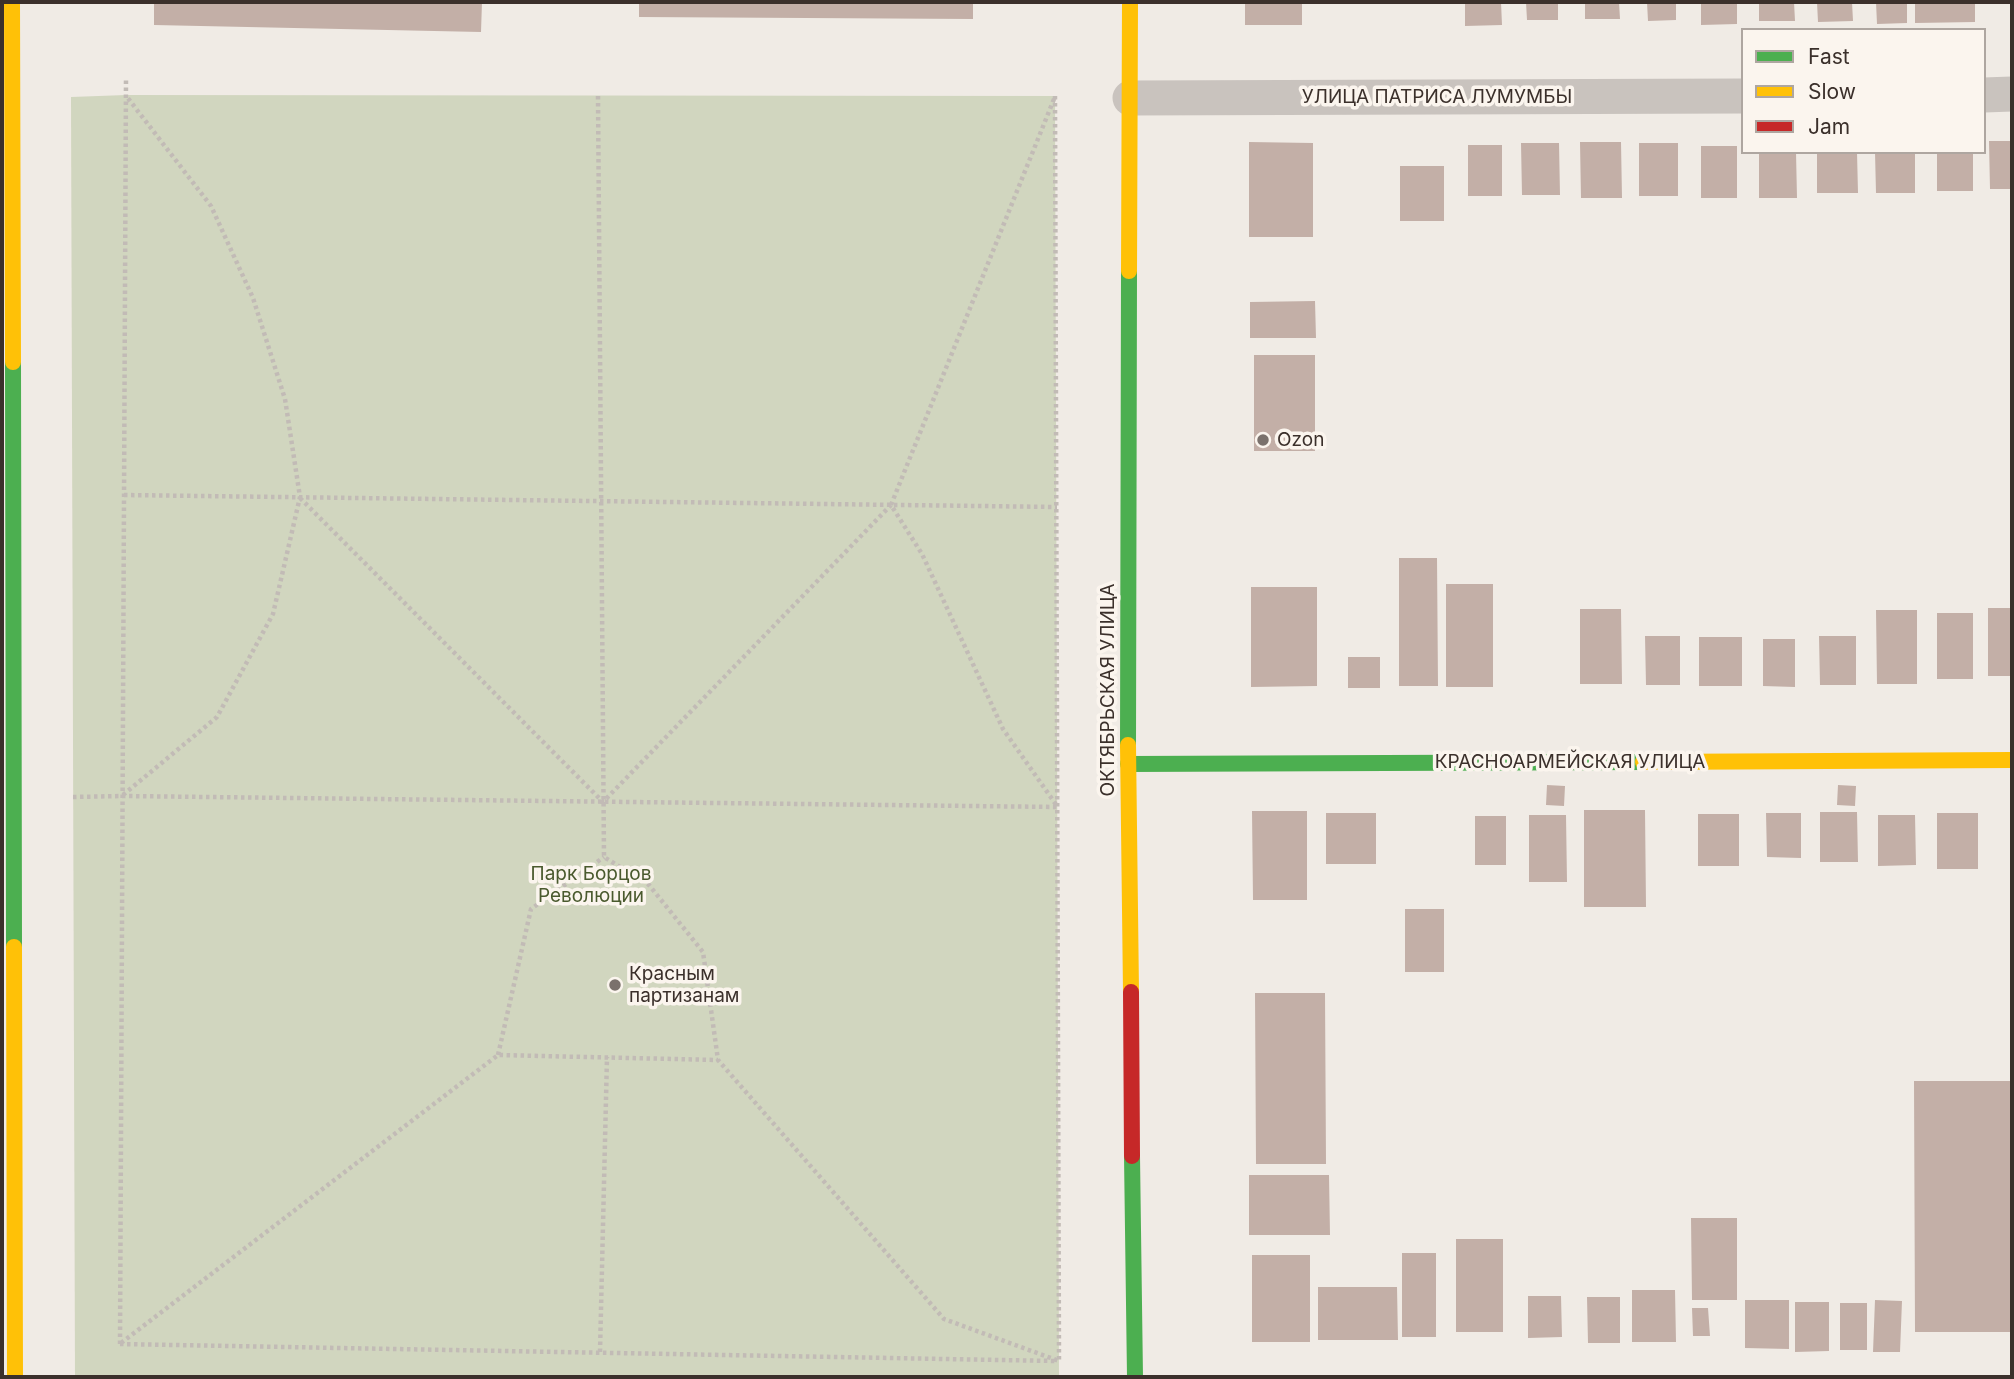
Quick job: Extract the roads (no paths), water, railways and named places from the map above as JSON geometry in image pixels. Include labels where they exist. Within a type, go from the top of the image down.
[{"type":"street","points":[[12,2],[7,85],[8,762],[15,1377]]},
{"type":"street","name":"ОКТЯБРЬСКАЯ УЛИЦА","points":[[1130,2],[1128,764],[1135,1377]]},
{"type":"street","points":[[1986,95],[2012,94]]},
{"type":"street","name":"УЛИЦА ПАТРИСА ЛУМУМБЫ","points":[[1130,99],[1741,96]]},
{"type":"street","name":"КРАСНОАРМЕЙСКАЯ УЛИЦА","points":[[1128,764],[2012,760]]},
{"type":"place","name":"Ozon","points":[[1263,440]]},
{"type":"place","name":"Красным партизанам","points":[[615,985]]},
{"type":"park label","name":"Парк Борцов Революции","points":[[591,885]]}]
